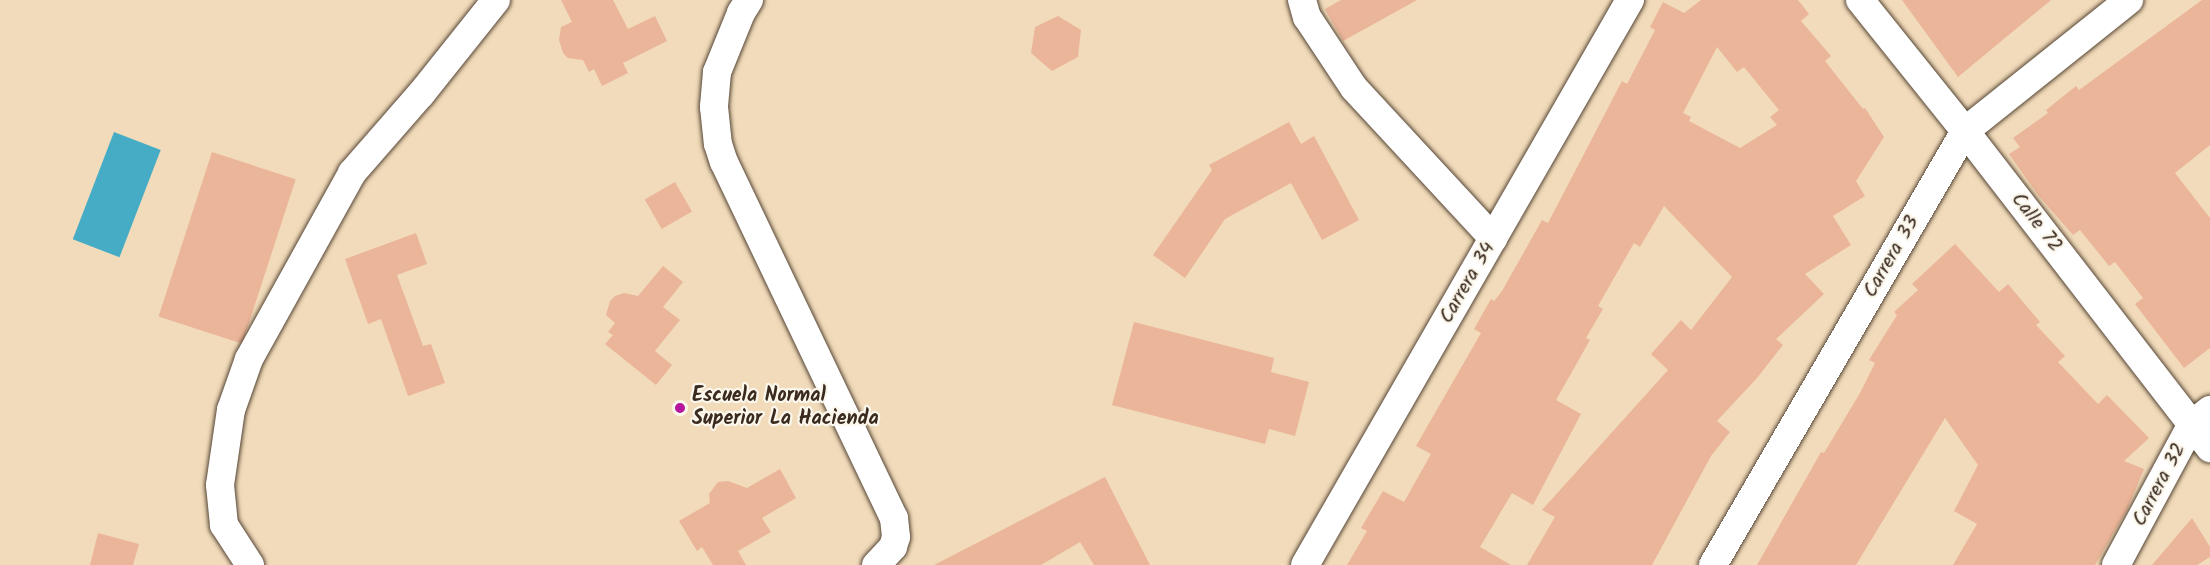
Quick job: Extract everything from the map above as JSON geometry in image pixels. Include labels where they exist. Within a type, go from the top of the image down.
[{"type":"street","points":[[250,565],[224,525],[220,485],[231,410],[249,359],[352,173],[421,94],[496,0]]},
{"type":"street","points":[[1302,0],[1307,17],[1354,88],[1493,238]]},
{"type":"street","name":"Carrera 34","points":[[1305,565],[1630,0]]},
{"type":"street","name":"Calle 72","points":[[1860,0],[2201,417],[2210,448]]},
{"type":"street","name":"Carrera 33","points":[[1713,565],[1965,131],[2129,0]]},
{"type":"street","points":[[742,4],[717,72],[714,107],[718,144],[724,162],[894,518],[896,537],[893,547],[876,565]]},
{"type":"street","name":"Carrera 32","points":[[2116,565],[2201,417]]},
{"type":"water","points":[[114,132],[161,150],[119,257],[73,239]]},
{"type":"building","points":[[561,0],[613,0],[628,29],[655,16],[667,41],[623,63],[628,73],[602,86],[594,69],[589,72],[583,60],[568,58],[563,53],[559,40],[561,27],[572,22]]},
{"type":"building","points":[[1341,0],[1417,0],[1343,41],[1325,9]]},
{"type":"building","points":[[1701,0],[1798,0],[1809,14],[1801,21],[1831,56],[1825,61],[1863,109],[1865,108],[1884,137],[1856,181],[1865,196],[1833,216],[1851,245],[1805,274],[1824,294],[1776,339],[1783,345],[1757,378],[1717,421],[1730,432],[1711,456],[1652,565],[1527,565],[1555,517],[1542,510],[1668,370],[1651,354],[1681,320],[1691,330],[1732,277],[1664,206],[1640,247],[1634,243],[1598,306],[1603,309],[1586,338],[1590,340],[1556,400],[1581,414],[1533,505],[1512,493],[1480,547],[1511,565],[1347,565],[1367,531],[1361,528],[1383,491],[1404,502],[1431,454],[1416,446],[1481,333],[1474,329],[1491,299],[1494,301],[1502,291],[1542,220],[1548,223],[1622,81],[1627,84],[1655,30],[1650,27],[1663,2],[1684,13]],"holes":[[[1717,47],[1737,72],[1744,67],[1779,110],[1770,117],[1777,125],[1740,148],[1689,121],[1691,117],[1683,113]]]},
{"type":"building","points":[[1902,0],[2051,0],[1958,77]]},
{"type":"building","points":[[2202,0],[2210,0],[2210,145],[2175,173],[2210,218],[2210,348],[2184,368],[2135,304],[2143,298],[2115,262],[2109,266],[2080,230],[2073,235],[2038,195],[2009,154],[2020,147],[2013,138],[2048,113],[2046,110],[2076,86],[2079,90]]},
{"type":"building","points":[[1058,16],[1081,30],[1078,57],[1052,71],[1031,53],[1035,27]]},
{"type":"building","points":[[1289,122],[1301,144],[1314,136],[1359,220],[1322,240],[1291,183],[1225,219],[1185,278],[1153,255],[1212,170],[1209,165]]},
{"type":"building","points":[[212,152],[296,179],[242,344],[159,317]]},
{"type":"building","points":[[675,182],[692,211],[662,229],[645,200]]},
{"type":"building","points":[[416,233],[427,264],[397,275],[423,346],[431,344],[445,383],[408,396],[381,319],[368,324],[345,259]]},
{"type":"building","points":[[1955,244],[1999,292],[2008,284],[2040,322],[2036,325],[2065,356],[2058,362],[2098,404],[2107,395],[2149,438],[2124,461],[2144,469],[2127,510],[2095,565],[1953,565],[1977,524],[1954,511],[1978,465],[1945,418],[1856,565],[1757,565],[1821,452],[1824,453],[1860,393],[1875,363],[1869,360],[1897,315],[1894,312],[1918,290],[1912,284]]},
{"type":"building","points":[[663,266],[683,282],[663,307],[680,320],[655,351],[672,365],[656,385],[605,344],[613,335],[608,332],[615,323],[606,315],[610,301],[615,296],[624,293],[638,296]]},
{"type":"building","points":[[1134,322],[1274,358],[1271,372],[1309,382],[1295,436],[1269,429],[1265,444],[1112,405]]},
{"type":"building","points":[[780,469],[796,498],[762,518],[771,532],[738,551],[746,565],[713,565],[702,547],[697,551],[679,521],[710,503],[709,494],[718,482],[728,481],[747,488]]},
{"type":"building","points":[[1105,477],[1150,565],[1094,565],[1080,542],[1041,565],[934,565]]},
{"type":"building","points":[[2192,518],[2210,547],[2210,557],[2197,565],[2152,565]]},
{"type":"building","points":[[98,533],[139,544],[133,565],[90,565]]},
{"type":"place","name":"Escuela Normal Superior La Hacienda","points":[[680,408]]}]
